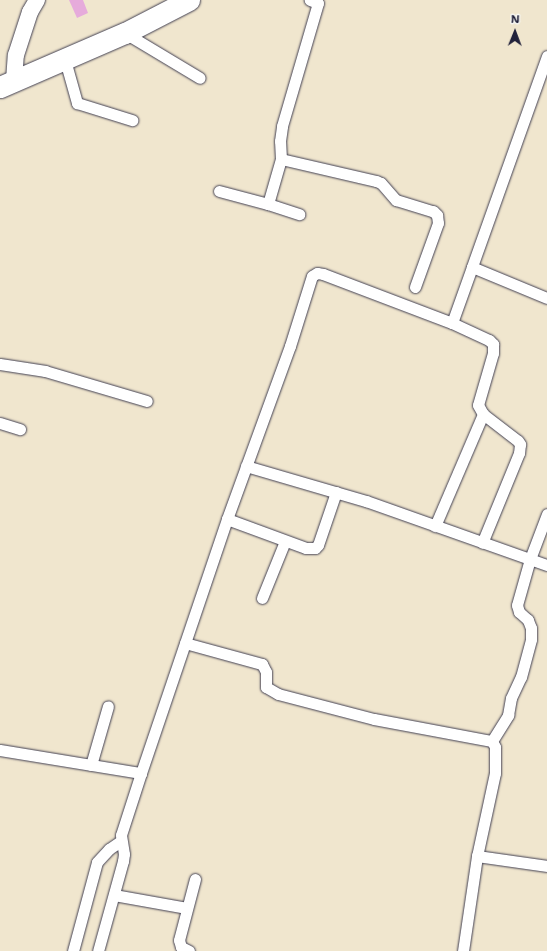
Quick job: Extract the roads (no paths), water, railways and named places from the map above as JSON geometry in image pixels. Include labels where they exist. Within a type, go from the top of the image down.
[{"type":"highway","points":[[7,84],[125,34],[188,0]]},
{"type":"street","points":[[7,84],[30,12],[37,0]]},
{"type":"street","points":[[268,204],[282,159],[280,141],[282,126],[318,3],[310,0]]},
{"type":"street","points":[[125,34],[200,78]]},
{"type":"street","points":[[452,323],[547,56]]},
{"type":"street","points":[[65,60],[77,103],[132,120]]},
{"type":"street","points":[[282,159],[376,181],[381,183],[396,200],[433,211],[437,215],[438,223],[415,287]]},
{"type":"street","points":[[219,191],[299,214]]},
{"type":"street","points":[[472,267],[547,298]]},
{"type":"street","points":[[98,951],[124,854],[122,835],[227,519],[290,346],[312,276],[317,273],[323,274],[452,323],[489,340],[493,344],[493,353],[478,400],[480,409],[483,414],[518,441],[520,449],[482,542]]},
{"type":"street","points":[[0,364],[45,371],[147,400]]},
{"type":"street","points":[[435,526],[483,414]]},
{"type":"street","points":[[0,423],[20,429]]},
{"type":"street","points":[[246,466],[336,492],[547,565]]},
{"type":"street","points":[[227,519],[306,548],[315,548],[318,545],[336,492]]},
{"type":"street","points":[[492,741],[508,715],[511,698],[521,677],[530,639],[531,628],[528,620],[520,612],[517,605],[530,559],[547,514]]},
{"type":"street","points":[[262,598],[286,541]]},
{"type":"street","points":[[185,643],[262,664],[266,672],[266,687],[278,694],[374,719],[492,741]]},
{"type":"street","points":[[91,765],[108,706]]},
{"type":"street","points":[[463,951],[477,856],[496,773],[495,747],[492,741]]},
{"type":"street","points":[[0,750],[142,774]]},
{"type":"street","points":[[73,951],[94,869],[102,855],[122,841]]},
{"type":"street","points":[[477,856],[547,866]]},
{"type":"street","points":[[189,951],[179,944],[195,879]]},
{"type":"street","points":[[114,895],[188,908]]}]
